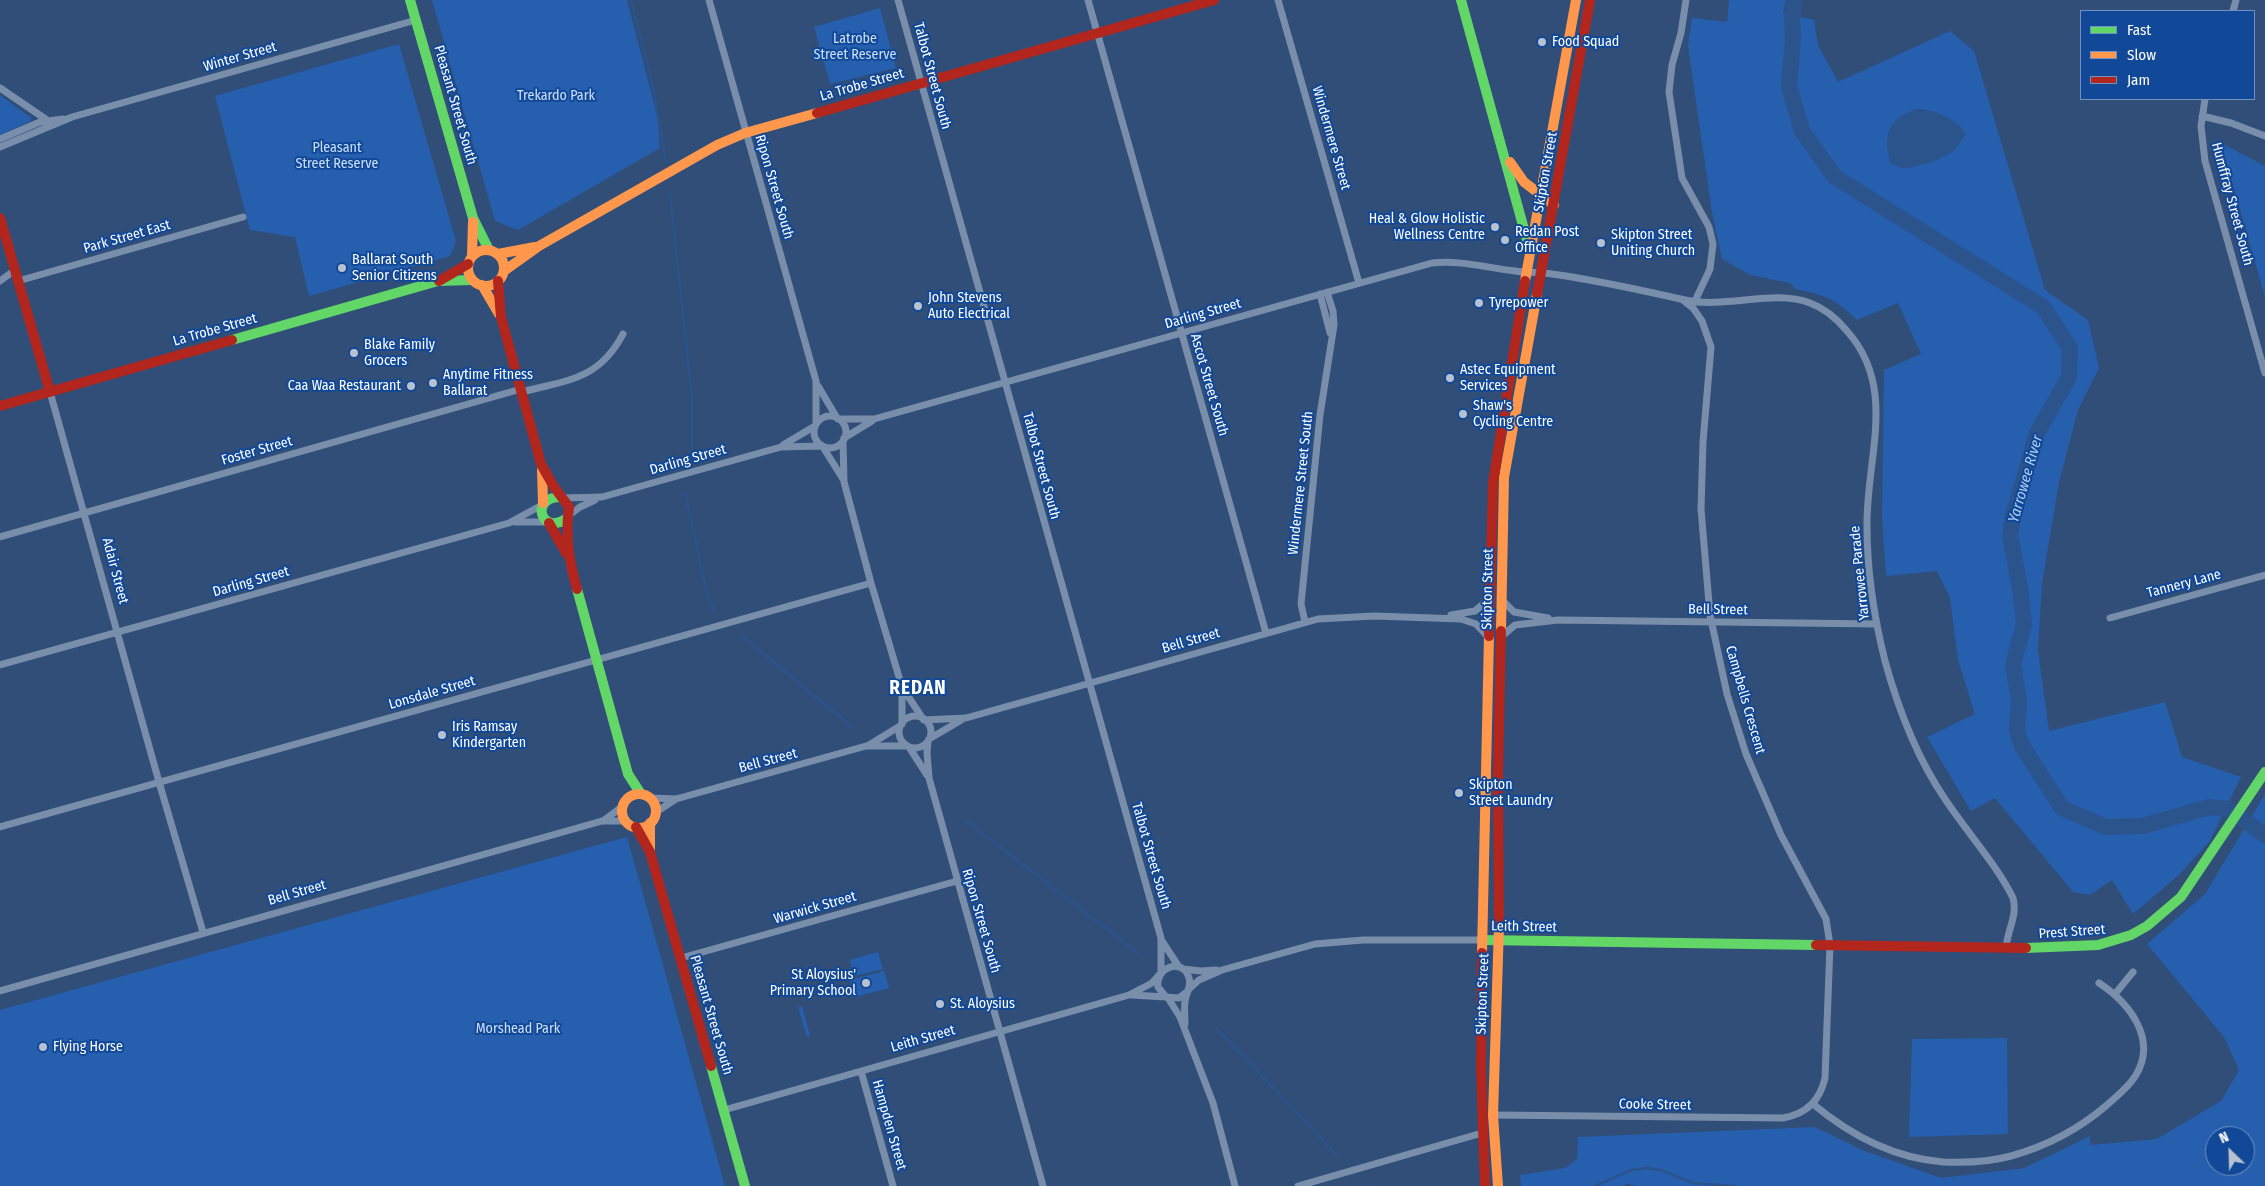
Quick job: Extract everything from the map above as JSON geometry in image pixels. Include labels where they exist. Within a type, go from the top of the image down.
[{"type":"main road","name":"Pleasant Street South","points":[[410,0],[473,218],[494,252]]},
{"type":"main road","name":"La Trobe Street","points":[[504,271],[539,246],[710,150],[745,133],[1214,0]]},
{"type":"main road","points":[[1461,0],[1503,147],[1530,252]]},
{"type":"main road","name":"Skipton Street","points":[[1485,1186],[1482,1134],[1482,940],[1494,476],[1526,273],[1576,0]]},
{"type":"main road","name":"Skipton Street","points":[[1498,1186],[1493,1115],[1499,941],[1498,776],[1504,478],[1590,0]]},
{"type":"main road","points":[[1503,147],[1519,176],[1554,205]]},
{"type":"main road","name":"Adair Street","points":[[0,218],[50,392]]},
{"type":"main road","name":"Pleasant Street South","points":[[470,260],[473,218]]},
{"type":"main road","name":"La Trobe Street","points":[[494,252],[539,246]]},
{"type":"main road","points":[[477,283],[488,286],[498,281],[504,271],[502,259],[494,252],[483,250],[470,260],[468,270],[477,283],[501,317]]},
{"type":"main road","name":"La Trobe Street","points":[[0,406],[438,281],[470,260]]},
{"type":"main road","name":"La Trobe Street","points":[[438,281],[477,283]]},
{"type":"main road","points":[[498,281],[501,317],[542,464],[569,507],[568,556]]},
{"type":"main road","points":[[542,464],[542,514],[568,556],[628,774],[625,802],[622,811],[626,821],[636,827],[650,823],[656,812],[628,774]]},
{"type":"main road","points":[[542,504],[550,497],[562,498]]},
{"type":"main road","points":[[548,522],[559,524],[568,517]]},
{"type":"main road","name":"Prest Street","points":[[1830,946],[2097,947],[2136,934],[2157,920],[2181,897],[2265,772]]},
{"type":"main road","points":[[625,802],[631,796],[646,796]]},
{"type":"main road","name":"Pleasant Street South","points":[[650,823],[650,852]]},
{"type":"main road","name":"Pleasant Street South","points":[[636,827],[650,852],[745,1186]]},
{"type":"main road","name":"Leith Street","points":[[1482,940],[1830,946]]},
{"type":"street","name":"Ripon Street South","points":[[708,0],[816,381],[838,418]]},
{"type":"street","name":"Talbot Street South","points":[[898,0],[1161,938],[1162,957],[1160,974]]},
{"type":"street","name":"Ascot Street South","points":[[1088,0],[1266,633]]},
{"type":"street","name":"Windermere Street","points":[[1278,0],[1359,283]]},
{"type":"street","points":[[1686,0],[1681,33],[1672,65],[1669,92],[1682,178],[1706,221],[1713,244],[1710,270],[1695,301]]},
{"type":"street","name":"Winter Street","points":[[0,147],[72,118],[416,20]]},
{"type":"street","points":[[0,88],[47,120]]},
{"type":"street","name":"Humffray Street South","points":[[2204,100],[2202,145],[2207,169],[2265,372]]},
{"type":"street","points":[[2202,116],[2230,123],[2265,136]]},
{"type":"street","name":"Winter Street","points":[[0,139],[47,120],[72,118]]},
{"type":"street","name":"Park Street East","points":[[18,281],[243,217]]},
{"type":"street","name":"Darling Street","points":[[838,418],[874,419],[1359,283],[1441,262],[1464,263],[1526,273],[1542,273]]},
{"type":"street","points":[[0,281],[15,270]]},
{"type":"street","name":"Yarrowee Parade","points":[[1542,273],[1695,301],[1726,303],[1781,298],[1807,302],[1819,307],[1838,321],[1864,353],[1873,376],[1877,403],[1866,529],[1871,582],[1889,673],[1920,755],[1943,797],[2013,898],[2015,909],[2007,936],[2006,948]]},
{"type":"street","name":"Windermere Street South","points":[[1305,622],[1301,604],[1320,415],[1334,317],[1324,293]]},
{"type":"street","name":"Campbells Crescent","points":[[1677,297],[1688,303],[1698,313],[1707,330],[1711,347],[1703,442],[1701,522],[1712,623],[1727,694],[1746,754],[1780,835],[1826,919],[1830,946],[1825,1078],[1822,1090],[1813,1104]]},
{"type":"street","name":"Foster Street","points":[[0,537],[592,371],[611,355],[623,334]]},
{"type":"street","name":"Ripon Street South","points":[[816,381],[816,425]]},
{"type":"street","name":"Adair Street","points":[[50,392],[203,932]]},
{"type":"street","points":[[844,482],[822,446],[814,437],[816,425],[826,417],[838,418],[845,426],[844,482],[902,687],[900,737],[908,746],[920,747],[929,740],[930,729],[902,687]]},
{"type":"street","name":"Darling Street","points":[[844,439],[874,419]]},
{"type":"street","name":"Darling Street","points":[[781,447],[816,425]]},
{"type":"street","points":[[822,446],[834,448],[844,439]]},
{"type":"street","name":"Darling Street","points":[[568,517],[580,507],[602,497],[781,447],[822,446]]},
{"type":"street","name":"Darling Street","points":[[562,498],[602,497]]},
{"type":"street","name":"Darling Street","points":[[509,523],[542,504]]},
{"type":"street","name":"Darling Street","points":[[0,666],[509,523],[548,522]]},
{"type":"street","name":"Tannery Lane","points":[[2110,618],[2265,575]]},
{"type":"street","name":"Lonsdale Street","points":[[0,827],[871,582]]},
{"type":"street","name":"Bell Street","points":[[924,719],[966,718],[1305,622],[1336,617],[1428,616],[1469,613],[1480,608],[1490,598]]},
{"type":"street","name":"Bell Street","points":[[1501,598],[1514,612],[1558,620]]},
{"type":"street","name":"Bell Street","points":[[1428,616],[1470,621],[1480,627],[1489,639]]},
{"type":"street","name":"Bell Street","points":[[1500,638],[1515,626],[1558,620],[1878,624]]},
{"type":"street","points":[[901,725],[911,717],[924,719]]},
{"type":"street","name":"Bell Street","points":[[929,740],[966,718]]},
{"type":"street","name":"Bell Street","points":[[656,812],[676,799],[866,746],[901,725]]},
{"type":"street","name":"Ripon Street South","points":[[929,740],[927,753],[929,778],[1043,1186]]},
{"type":"street","name":"Bell Street","points":[[866,746],[908,746]]},
{"type":"street","name":"Ripon Street South","points":[[908,746],[929,778]]},
{"type":"street","name":"Bell Street","points":[[646,796],[676,799]]},
{"type":"street","name":"Bell Street","points":[[602,821],[625,802]]},
{"type":"street","name":"Bell Street","points":[[0,991],[203,932],[602,821],[626,821]]},
{"type":"street","name":"Warwick Street","points":[[681,958],[957,881]]},
{"type":"street","name":"Talbot Street South","points":[[1161,938],[1175,962],[1182,968]]},
{"type":"street","name":"Leith Street","points":[[1188,990],[1199,980],[1222,970],[1303,947],[1335,941],[1482,940]]},
{"type":"street","points":[[1185,1032],[1185,1008],[1189,978],[1182,968],[1171,967],[1160,974],[1158,987],[1179,1015],[1185,1032],[1216,1113],[1235,1186]]},
{"type":"street","name":"Leith Street","points":[[1182,968],[1201,971],[1222,970]]},
{"type":"street","points":[[2115,994],[2133,972]]},
{"type":"street","name":"Leith Street","points":[[724,1110],[1129,995],[1152,983],[1160,974]]},
{"type":"street","points":[[1813,1104],[1830,1118],[1866,1140],[1916,1158],[1952,1162],[1978,1162],[2010,1156],[2033,1149],[2065,1135],[2097,1113],[2125,1089],[2138,1070],[2143,1052],[2141,1030],[2130,1012],[2115,994],[2099,983]]},
{"type":"street","points":[[1167,998],[1179,998],[1188,990]]},
{"type":"street","name":"Leith Street","points":[[1129,995],[1167,998]]},
{"type":"street","name":"Hampden Street","points":[[860,1071],[893,1186]]},
{"type":"street","name":"Cooke Street","points":[[1493,1115],[1783,1118],[1798,1114],[1813,1104]]},
{"type":"street","points":[[1298,1186],[1482,1134]]},
{"type":"green space","name":"Trekardo Park","points":[[432,0],[627,0],[657,115],[660,148],[518,230],[495,221]]},
{"type":"green space","points":[[1729,0],[1786,0],[1783,13],[1814,20],[1818,45],[1838,82],[1950,31],[1974,51],[2045,290],[2088,320],[2099,368],[2078,410],[2059,482],[2042,583],[2038,650],[2049,731],[2165,702],[2182,757],[2241,777],[2210,841],[2179,875],[2133,914],[2112,880],[2090,895],[2073,892],[1995,798],[1971,811],[1927,737],[1975,714],[1958,660],[1950,598],[1937,571],[1886,576],[1882,517],[1884,370],[1921,354],[1898,303],[1857,320],[1829,298],[1795,289],[1790,283],[1750,275],[1722,259],[1712,212],[1688,46],[1692,18],[1727,22]]},
{"type":"green space","name":"Latrobe Street Reserve","points":[[880,8],[896,68],[830,84],[814,27]]},
{"type":"green space","name":"Pleasant Street Reserve","points":[[399,44],[456,241],[450,256],[309,296],[295,237],[250,230],[215,96]]},
{"type":"green space","points":[[0,95],[31,118],[31,121],[0,135]]},
{"type":"green space","points":[[2221,143],[2265,166],[2265,297]]},
{"type":"green space","points":[[2265,794],[2265,1186],[1636,1186],[1628,1184],[1623,1186],[1521,1186],[1520,1175],[1565,1168],[1577,1159],[1578,1137],[1815,1127],[1862,1150],[1941,1178],[2024,1168],[2090,1136],[2090,1145],[2157,1139],[2221,1101],[2239,1070],[2224,1037],[2147,944],[2205,894]]},
{"type":"green space","name":"Morshead Park","points":[[627,837],[725,1186],[0,1186],[0,1010]]},
{"type":"green space","points":[[878,952],[883,969],[854,976],[850,960]]},
{"type":"green space","points":[[884,971],[889,988],[855,997],[850,980]]},
{"type":"green space","points":[[802,1006],[810,1036],[807,1037],[798,1007]]},
{"type":"green space","points":[[2007,1038],[2008,1134],[1909,1137],[1912,1039]]},
{"type":"shaded area","points":[[1916,109],[1937,113],[1951,119],[1966,134],[1954,151],[1935,161],[1909,168],[1901,168],[1890,163],[1887,144],[1888,136],[1890,129],[1899,118]]},
{"type":"waterway","points":[[631,0],[653,87],[666,162]]},
{"type":"waterway","name":"Yarrowee River","points":[[1795,0],[1792,20],[1793,39],[1789,86],[1802,131],[1835,177],[2043,307],[2070,348],[2069,377],[2037,433],[2013,516],[2010,536],[2020,587],[2024,624],[2013,665],[2019,700],[2017,731],[2022,746],[2062,808],[2106,827],[2143,826],[2209,807],[2228,809],[2265,835]]},
{"type":"waterway","points":[[670,193],[692,399],[692,449]]},
{"type":"waterway","points":[[686,495],[706,591],[714,611]]},
{"type":"waterway","points":[[741,635],[852,727]]},
{"type":"waterway","points":[[964,819],[1139,954]]},
{"type":"waterway","points":[[1217,1029],[1339,1157]]},
{"type":"waterway","points":[[1595,1186],[1631,1170],[1646,1168],[1661,1170],[1693,1183],[1734,1186]]},
{"type":"traffic: fast","points":[[410,0],[473,218],[489,250]]},
{"type":"traffic: fast","points":[[1461,0],[1530,251]]},
{"type":"traffic: fast","points":[[232,340],[438,281],[472,280]]},
{"type":"traffic: fast","points":[[561,497],[544,503],[542,515],[545,520],[551,523],[558,523],[567,518]]},
{"type":"traffic: fast","points":[[577,589],[628,774],[641,794]]},
{"type":"traffic: fast","points":[[2026,948],[2098,945],[2131,935],[2147,926],[2181,897],[2265,772]]},
{"type":"traffic: fast","points":[[1482,940],[1816,945]]},
{"type":"traffic: fast","points":[[711,1066],[745,1186]]},
{"type":"traffic: slow","points":[[1525,281],[1576,0]]},
{"type":"traffic: slow","points":[[504,271],[539,246],[717,145],[745,133],[817,113]]},
{"type":"traffic: slow","points":[[1510,162],[1524,182],[1554,205]]},
{"type":"traffic: slow","points":[[472,255],[473,222]]},
{"type":"traffic: slow","points":[[498,254],[535,247]]},
{"type":"traffic: slow","points":[[486,250],[493,251],[499,255],[503,261],[504,268],[503,275],[499,281],[493,285],[486,286],[479,285],[473,281],[469,275],[468,268],[469,261],[473,255],[479,251],[486,250]]},
{"type":"traffic: slow","points":[[482,285],[499,314]]},
{"type":"traffic: slow","points":[[1501,631],[1504,477],[1537,294]]},
{"type":"traffic: slow","points":[[542,470],[543,503]]},
{"type":"traffic: slow","points":[[1482,953],[1489,636]]},
{"type":"traffic: slow","points":[[639,794],[651,799],[656,811],[651,823],[639,828],[627,823],[622,811],[627,799],[639,794]]},
{"type":"traffic: slow","points":[[650,823],[650,851]]},
{"type":"traffic: slow","points":[[1498,1186],[1493,1115],[1499,926]]},
{"type":"traffic: jam","points":[[817,113],[1214,0]]},
{"type":"traffic: jam","points":[[1537,294],[1590,0]]},
{"type":"traffic: jam","points":[[0,218],[50,392]]},
{"type":"traffic: jam","points":[[439,281],[468,264]]},
{"type":"traffic: jam","points":[[498,281],[501,317],[541,464],[554,487],[569,507],[568,548],[577,589]]},
{"type":"traffic: jam","points":[[1489,636],[1493,483],[1525,281]]},
{"type":"traffic: jam","points":[[0,406],[232,340]]},
{"type":"traffic: jam","points":[[549,523],[566,553]]},
{"type":"traffic: jam","points":[[1499,926],[1498,776],[1501,631]]},
{"type":"traffic: jam","points":[[636,827],[650,852],[711,1066]]},
{"type":"traffic: jam","points":[[1816,945],[2026,948]]},
{"type":"traffic: jam","points":[[1482,953],[1481,1069],[1485,1186]]},
{"type":"place","name":"Food Squad","points":[[1542,42]]},
{"type":"place","name":"Heal & Glow Holistic Wellness Centre","points":[[1495,227]]},
{"type":"place","name":"Redan Post Office","points":[[1505,240]]},
{"type":"place","name":"Skipton Street Uniting Church","points":[[1601,243]]},
{"type":"place","name":"Ballarat South Senior Citizens","points":[[342,268]]},
{"type":"place","name":"Tyrepower","points":[[1479,303]]},
{"type":"place","name":"John Stevens Auto Electrical","points":[[918,306]]},
{"type":"place","name":"Blake Family Grocers","points":[[354,353]]},
{"type":"place","name":"Astec Equipment Services","points":[[1450,378]]},
{"type":"place","name":"Anytime Fitness Ballarat","points":[[433,383]]},
{"type":"place","name":"Caa Waa Restaurant","points":[[411,386]]},
{"type":"place","name":"Shaw's Cycling Centre","points":[[1463,414]]},
{"type":"place","name":"Iris Ramsay Kindergarten","points":[[442,735]]},
{"type":"place","name":"Skipton Street Laundry","points":[[1459,793]]},
{"type":"place","name":"St Aloysius' Primary School","points":[[866,983]]},
{"type":"place","name":"St. Aloysius","points":[[940,1004]]},
{"type":"place","name":"Flying Horse","points":[[43,1047]]},
{"type":"district","name":"REDAN","points":[[918,689]]}]
